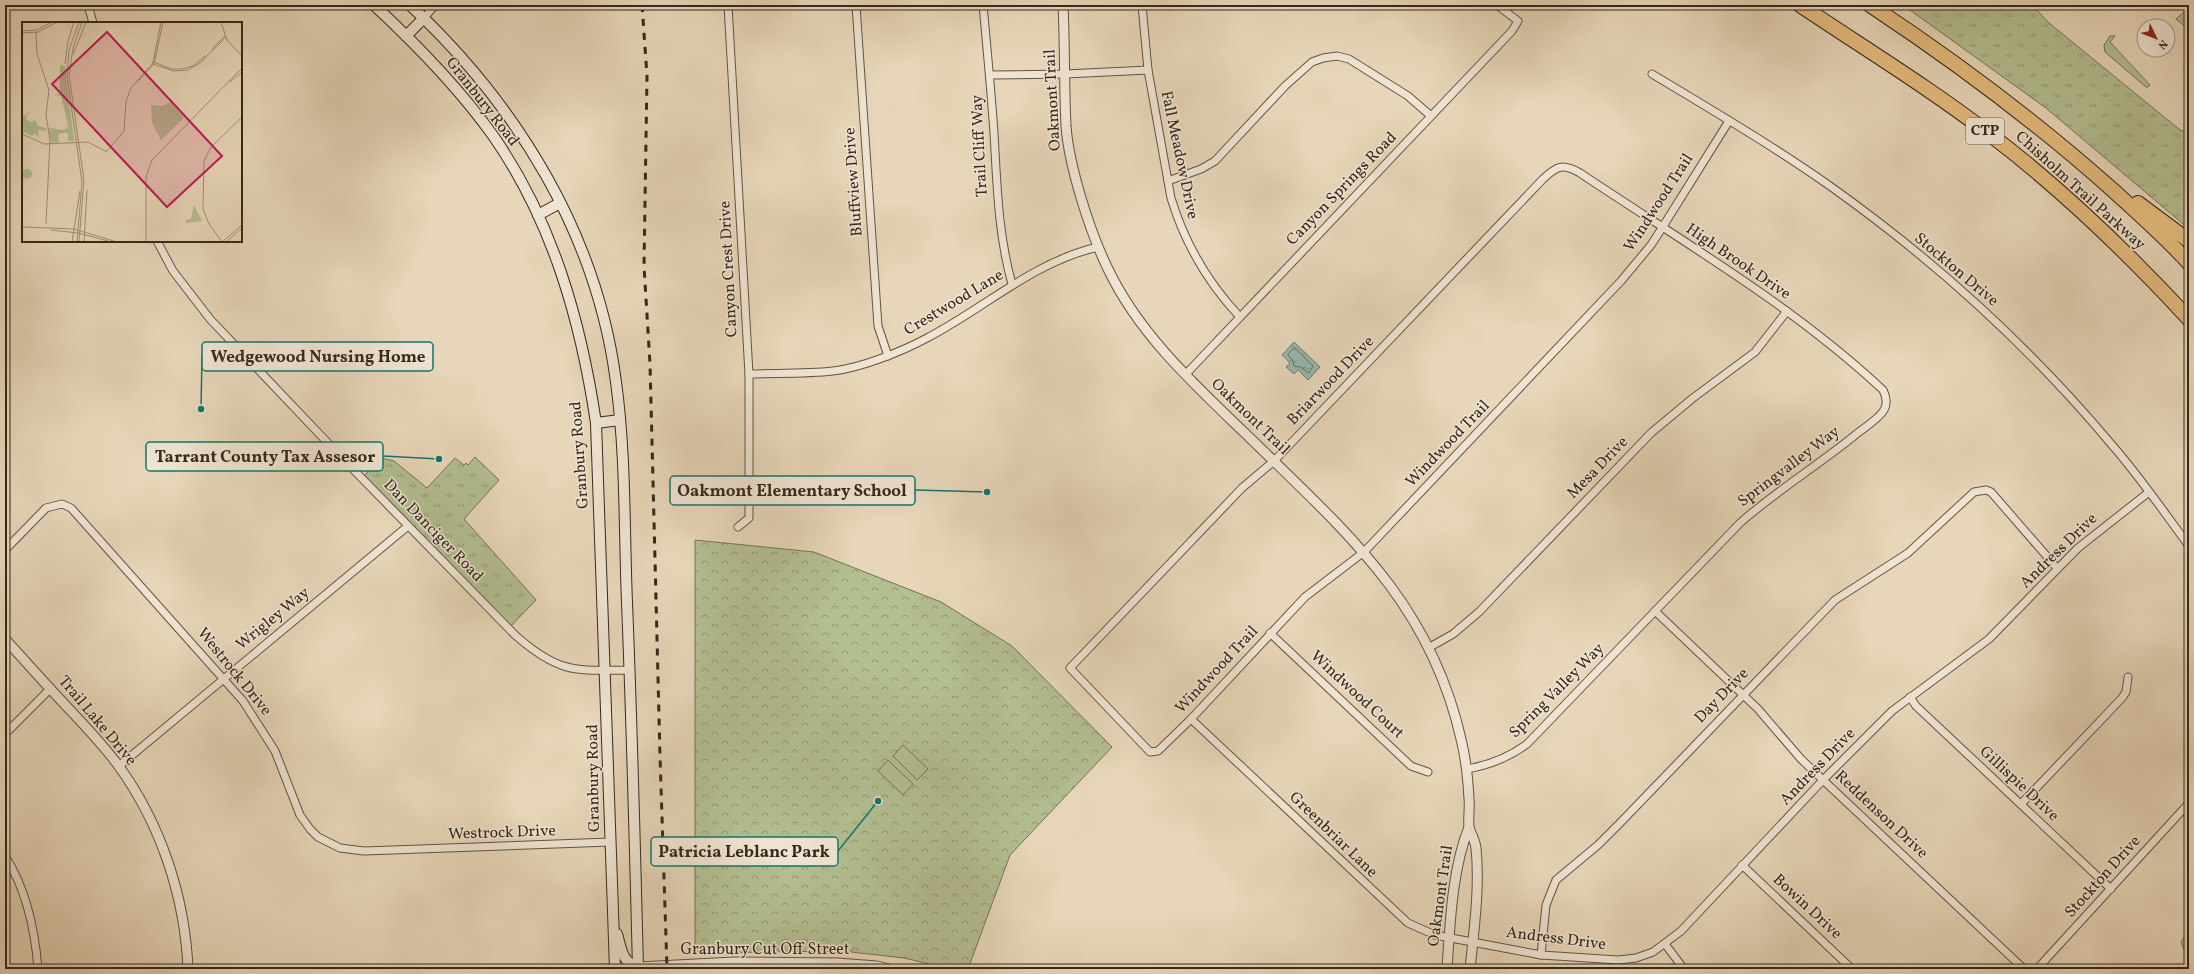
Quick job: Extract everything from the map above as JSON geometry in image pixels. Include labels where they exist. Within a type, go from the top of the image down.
[{"type":"highway","name":"Chisholm Trail Parkway","points":[[1800,5],[1992,136],[2086,215],[2153,280],[2189,319]]},
{"type":"highway","name":"Chisholm Trail Parkway","points":[[1870,5],[2000,96],[2073,154],[2138,213],[2189,263]]},
{"type":"highway","points":[[2073,154],[2189,241]]},
{"type":"highway","points":[[2153,280],[2189,331]]},
{"type":"main road","name":"Granbury Road","points":[[374,5],[406,36],[453,86],[493,137],[512,166],[538,215],[563,276],[575,315],[582,343],[596,423],[606,670],[615,968]]},
{"type":"main road","name":"Granbury Road","points":[[410,5],[471,68],[507,112],[546,173],[591,277],[601,313],[615,374],[620,420],[630,670],[636,968]]},
{"type":"main road","points":[[406,36],[424,18]]},
{"type":"main road","points":[[538,215],[560,203]]},
{"type":"main road","points":[[596,423],[620,420]]},
{"type":"main road","points":[[613,920],[627,961],[630,965],[636,968]]},
{"type":"street","points":[[88,5],[93,22]]},
{"type":"street","points":[[424,18],[435,5]]},
{"type":"street","name":"Canyon Crest Drive","points":[[728,5],[748,374],[749,518],[738,528]]},
{"type":"street","name":"Bluffview Drive","points":[[856,5],[878,326],[888,356]]},
{"type":"street","name":"Trail Cliff Way","points":[[983,5],[990,75],[998,215],[1003,252],[1012,284]]},
{"type":"street","name":"Oakmont Trail","points":[[1063,5],[1066,74],[1066,128],[1072,164],[1098,248],[1109,272],[1126,301],[1151,336],[1185,375],[1274,461],[1364,552],[1396,592],[1430,647],[1453,707],[1467,769],[1470,827],[1476,844],[1477,871],[1470,969]]},
{"type":"street","name":"Fall Meadow Drive","points":[[1142,5],[1148,70],[1168,181],[1176,215],[1191,251],[1213,286],[1240,317]]},
{"type":"street","name":"Canyon Springs Road","points":[[1185,375],[1512,31],[1518,21],[1497,5]]},
{"type":"street","points":[[1168,181],[1201,169],[1215,161],[1285,86],[1312,62],[1323,58],[1337,56],[1348,59],[1408,96],[1431,116]]},
{"type":"street","points":[[990,75],[1066,74],[1148,70]]},
{"type":"street","name":"Stockton Drive","points":[[1652,74],[1729,121],[1830,187],[1945,276],[1995,321],[2049,375],[2112,445],[2189,546]]},
{"type":"street","name":"Windwood Trail","points":[[1150,752],[1158,751],[1191,719],[1270,633],[1316,587],[1364,552],[1621,282],[1651,245],[1729,121]]},
{"type":"street","name":"High Brook Drive","points":[[1562,166],[1580,173],[1787,311],[1878,386],[1886,398]]},
{"type":"street","name":"Briarwood Drive","points":[[1150,752],[1070,668],[1242,488],[1274,461],[1543,179],[1554,169],[1562,166]]},
{"type":"street","name":"Dan Danciger Road","points":[[158,242],[173,271],[210,319],[476,596],[537,654],[555,664],[576,670],[630,670]]},
{"type":"street","name":"Crestwood Lane","points":[[748,374],[834,371],[888,356],[928,338],[1012,284],[1069,256],[1098,248]]},
{"type":"street","name":"Mesa Drive","points":[[1430,647],[1453,634],[1479,612],[1651,433],[1693,398],[1755,352],[1787,311]]},
{"type":"street","name":"Springvalley Way","points":[[1655,611],[1759,506],[1837,449],[1884,411],[1886,398]]},
{"type":"street","name":"Day Drive","points":[[1541,955],[1546,905],[1556,880],[1616,827],[1834,600],[1908,553],[1974,492],[1986,490],[1991,492],[2057,568]]},
{"type":"street","name":"Andress Drive","points":[[1472,942],[1541,955],[1618,960],[1636,958],[1653,952],[1681,931],[1823,780],[1892,711],[1989,639],[2057,568],[2096,533],[2149,492]]},
{"type":"street","name":"Westrock Drive","points":[[5,550],[46,508],[62,504],[71,508],[82,518],[243,701],[275,751],[300,815],[310,830],[318,837],[340,848],[364,851],[610,842]]},
{"type":"street","name":"Wrigley Way","points":[[119,766],[223,677],[408,526]]},
{"type":"street","name":"Reddenson Drive","points":[[1655,611],[1743,694],[1823,780],[2024,969]]},
{"type":"street","name":"Spring Valley Way","points":[[1467,769],[1485,766],[1499,761],[1513,754],[1527,744],[1655,611]]},
{"type":"street","name":"Windwood Court","points":[[1270,633],[1411,766],[1428,772]]},
{"type":"street","name":"Trail Lake Drive","points":[[5,639],[119,766],[158,834],[182,909],[188,969]]},
{"type":"street","points":[[2021,804],[2122,698],[2126,692],[2128,677]]},
{"type":"street","points":[[5,734],[50,689]]},
{"type":"street","name":"Gillispie Drive","points":[[1910,697],[1916,706],[2111,889]]},
{"type":"street","name":"Greenbriar Lane","points":[[1191,719],[1394,912],[1408,923],[1422,930],[1449,938],[1472,942]]},
{"type":"street","name":"Stockton Drive","points":[[2037,969],[2189,803]]},
{"type":"street","name":"Oakmont Trail","points":[[1447,969],[1449,938],[1458,863],[1462,846],[1470,827]]},
{"type":"street","points":[[5,856],[25,896],[34,937],[38,969]]},
{"type":"street","name":"Bowin Drive","points":[[1742,866],[1852,969]]},
{"type":"street","points":[[1665,944],[1684,969]]},
{"type":"street","name":"Granbury Cut Off Street","points":[[636,968],[734,962],[836,962],[893,969]]},
{"type":"street","points":[[573,969],[615,968]]},
{"type":"green space","points":[[1903,5],[2032,5],[2049,23],[2180,130],[2189,133],[2189,229],[2046,108]]},
{"type":"green space","points":[[2187,9],[2189,11],[2189,23],[2187,28],[2176,19]]},
{"type":"green space","points":[[2110,36],[2115,36],[2110,42],[2150,85],[2148,87],[2146,87],[2105,52],[2104,45]]},
{"type":"green space","points":[[475,457],[499,480],[464,519],[536,600],[509,628],[362,478],[381,458],[394,461],[427,488],[455,458],[464,465],[466,463],[468,465]]},
{"type":"green space","points":[[695,540],[814,552],[941,602],[1012,646],[1112,747],[1010,855],[968,969],[950,969],[904,958],[842,951],[695,953]]},
{"type":"green space","points":[[903,745],[928,769],[917,780],[893,756]]},
{"type":"green space","points":[[888,760],[913,784],[903,795],[878,771]]},
{"type":"green space","points":[[2189,930],[2189,955],[2184,950],[2181,942]]},
{"type":"water","points":[[1294,342],[1320,367],[1308,380],[1298,370],[1294,374],[1286,367],[1290,363],[1282,355]]},
{"type":"railway","points":[[642,5],[647,76],[644,266],[650,364],[667,969]]},
{"type":"place","name":"Wedgewood Nursing Home","points":[[201,409]]},
{"type":"place","name":"Tarrant County Tax Assesor","points":[[439,459]]},
{"type":"place","name":"Oakmont Elementary School","points":[[987,492]]},
{"type":"place","name":"Patricia Leblanc Park","points":[[878,801]]}]
